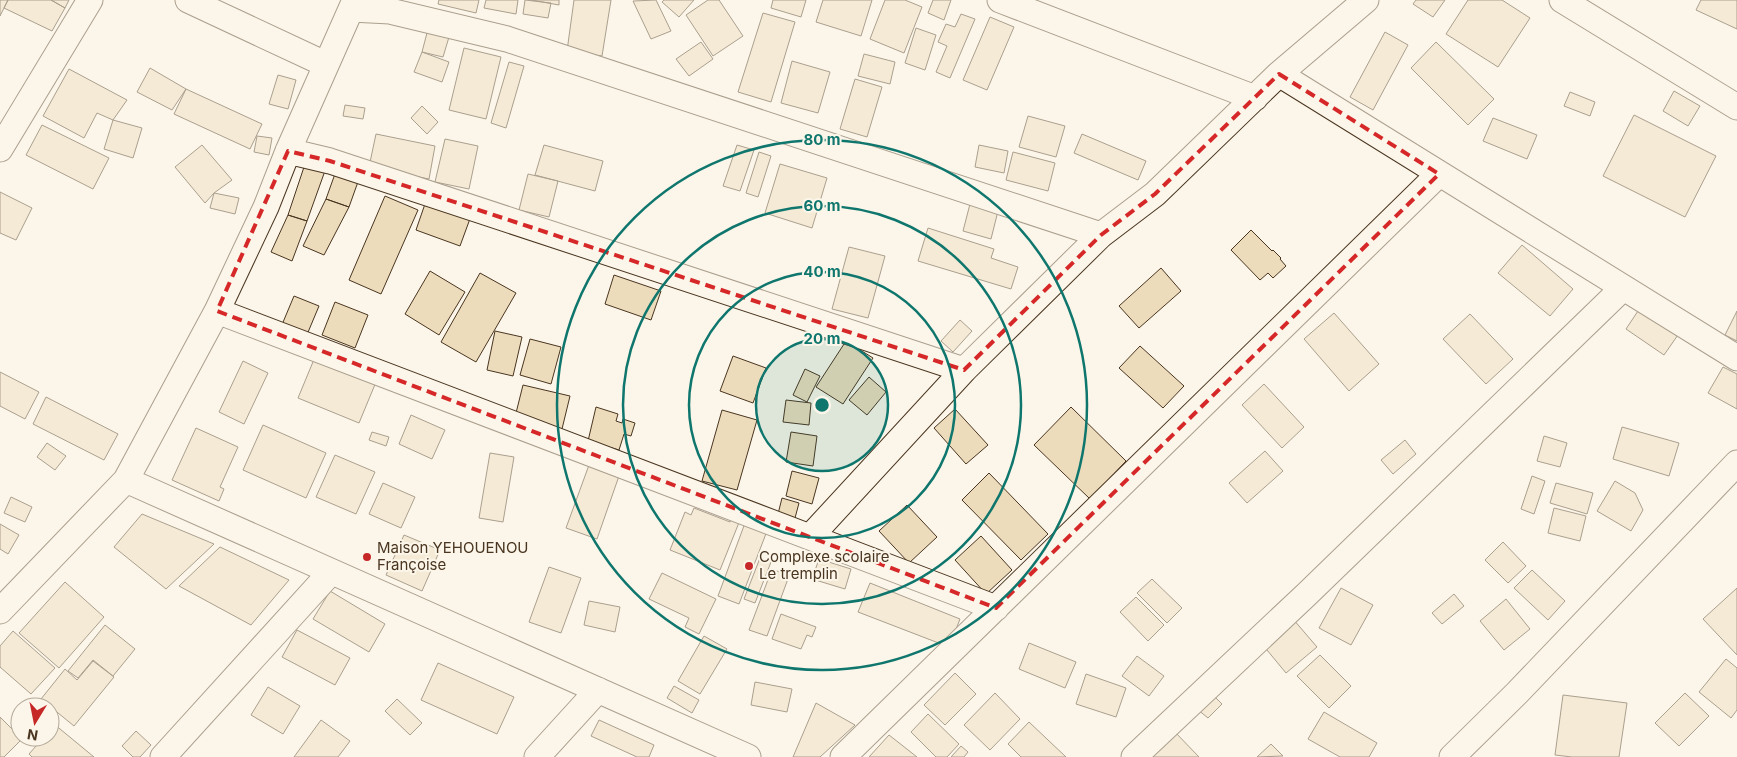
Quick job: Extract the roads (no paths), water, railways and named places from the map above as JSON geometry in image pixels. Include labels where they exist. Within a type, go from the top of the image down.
[{"type":"street","points":[[2,142],[90,0]]},
{"type":"street","points":[[188,0],[325,64]]},
{"type":"street","points":[[1000,0],[1254,98]]},
{"type":"street","points":[[810,537],[964,370],[1101,235],[1155,194],[1279,74],[1366,0]]},
{"type":"street","points":[[1562,0],[1737,107]]},
{"type":"street","points":[[0,611],[126,480],[217,311],[266,207],[325,64],[353,5],[390,11],[507,39],[1101,235]]},
{"type":"street","points":[[1279,74],[1737,358]]},
{"type":"street","points":[[288,151],[335,162],[436,197],[964,370]]},
{"type":"street","points":[[843,757],[1439,174]]},
{"type":"street","points":[[1134,757],[1306,595],[1623,288]]},
{"type":"street","points":[[217,311],[996,608]]},
{"type":"street","points":[[1452,757],[1517,693],[1737,464]]},
{"type":"street","points":[[126,480],[748,757]]},
{"type":"street","points":[[163,757],[332,572]]},
{"type":"street","points":[[538,757],[598,690]]},
{"type":"place","name":"Maison YEHOUENOU Françoise","points":[[367,557]]},
{"type":"place","name":"Complexe scolaire Le tremplin","points":[[749,566]]}]
